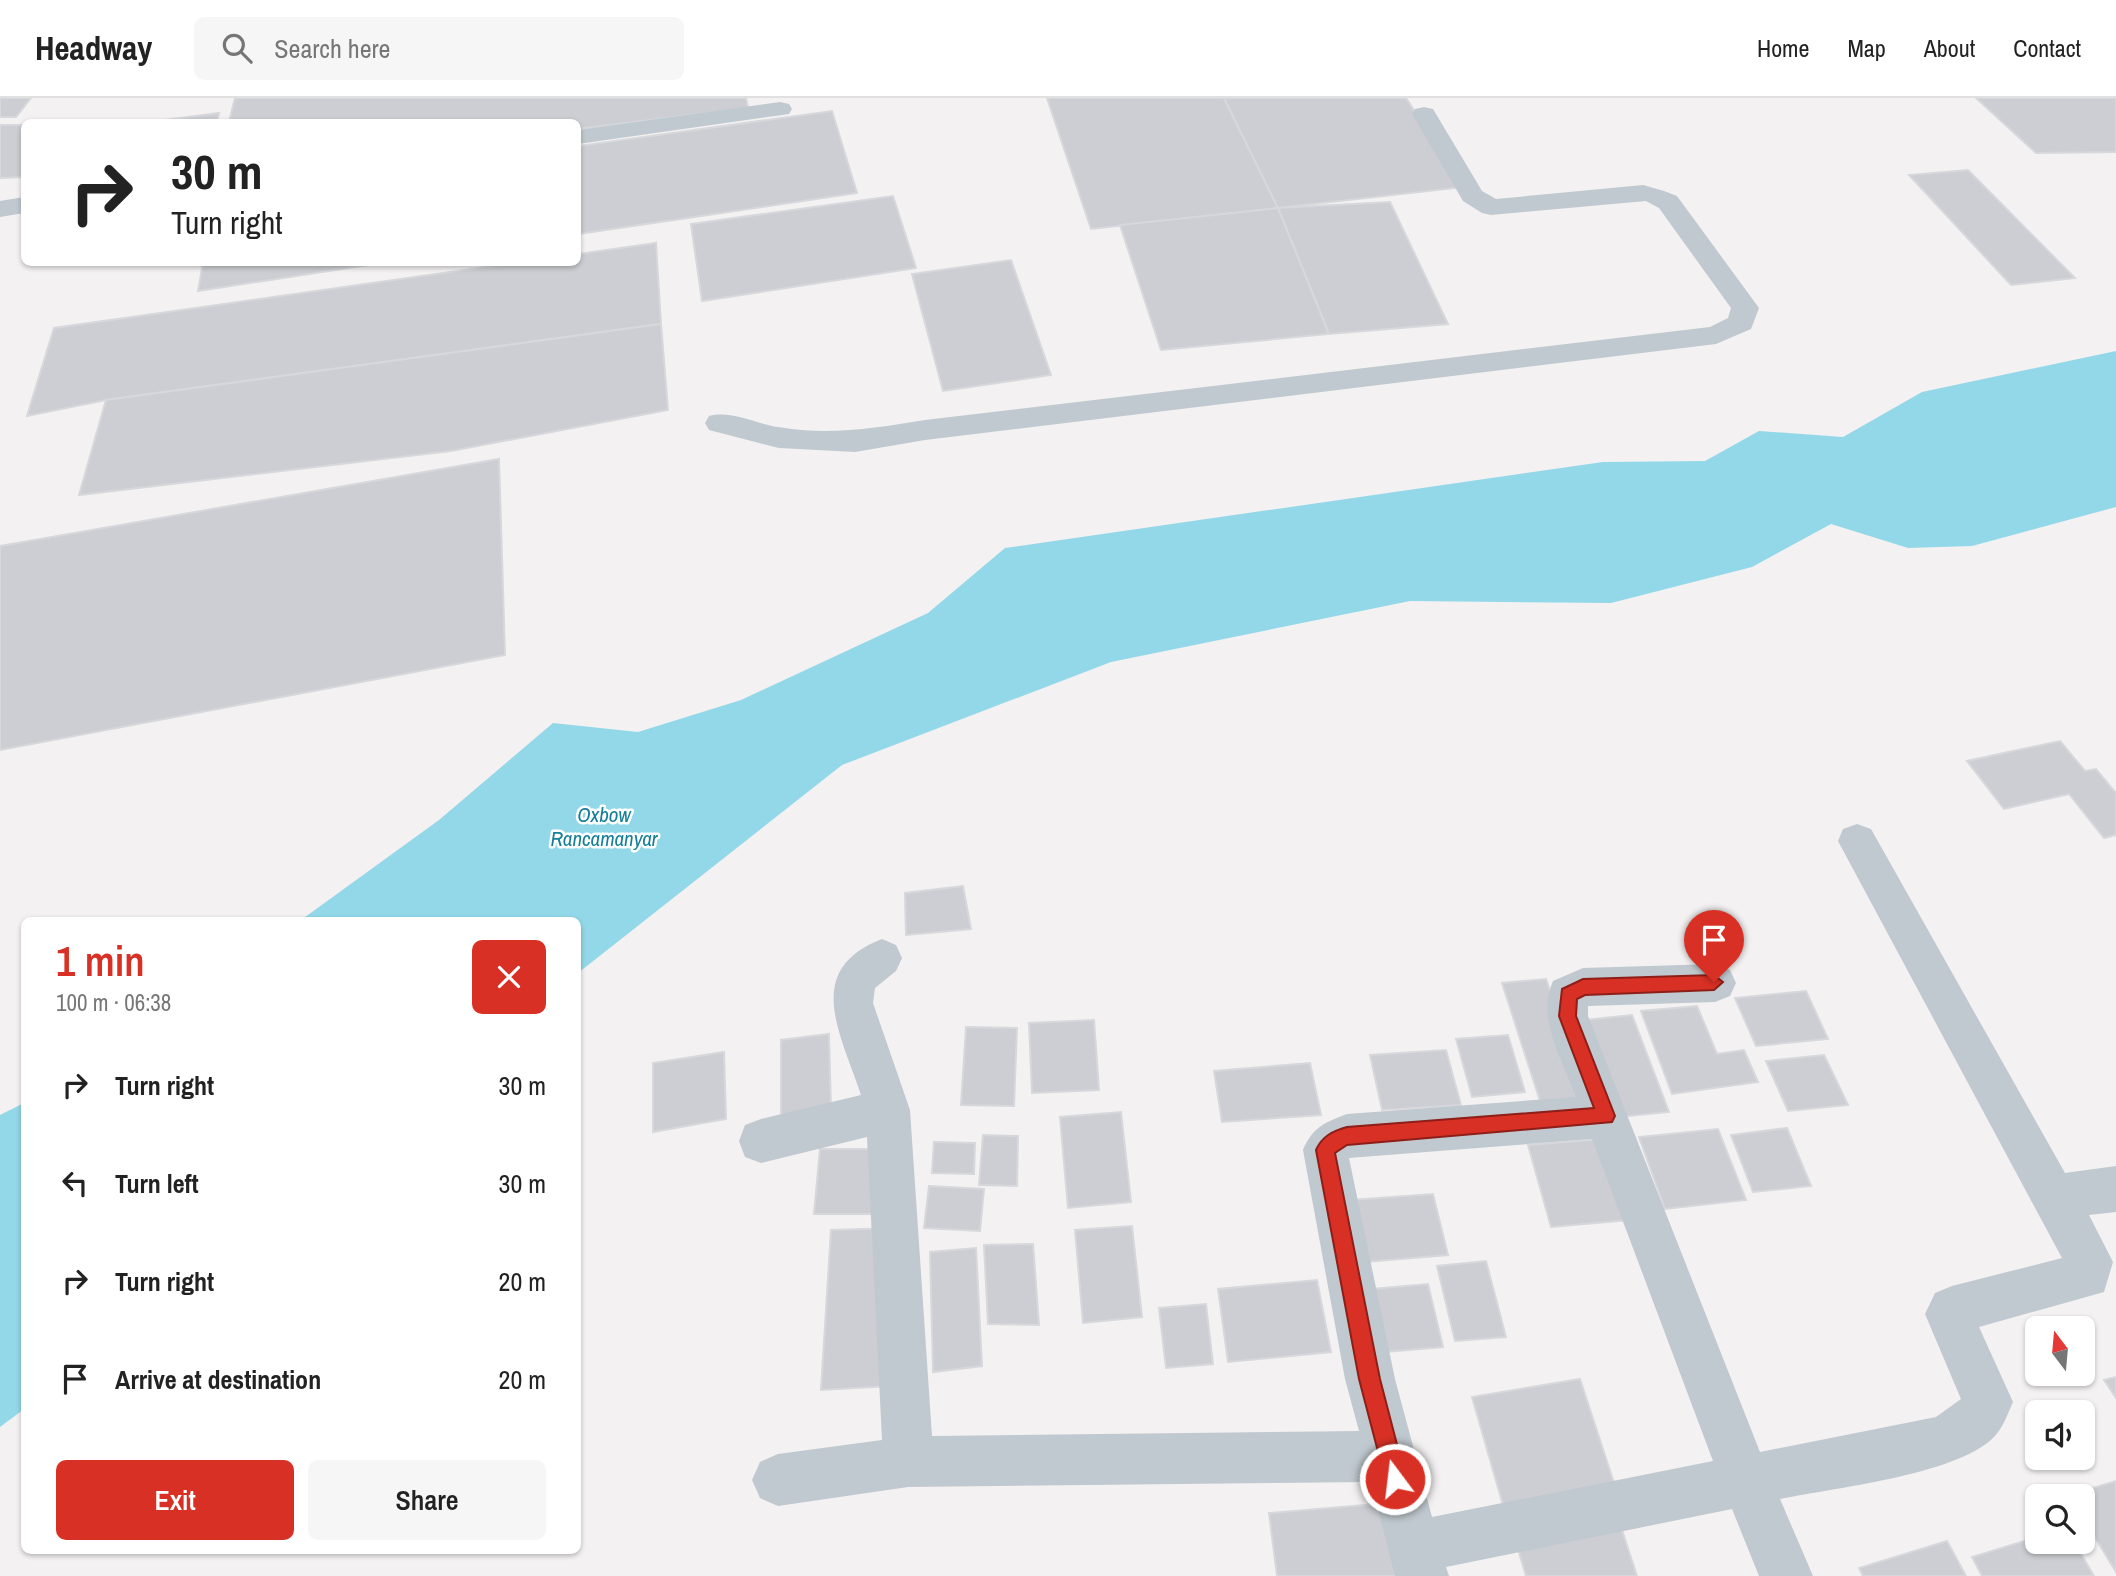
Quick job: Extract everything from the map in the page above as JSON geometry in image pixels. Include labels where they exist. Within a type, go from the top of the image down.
[{"type":"street","points":[[581,137],[780,109]]},
{"type":"street","points":[[720,422],[779,438],[855,442],[925,430],[1716,335],[1741,323],[1745,308],[1668,202],[1643,193],[1491,207],[1472,196],[1424,114]]},
{"type":"street","points":[[0,209],[21,206]]},
{"type":"street","points":[[1606,1116],[1347,1136],[1336,1139],[1325,1150],[1370,1379],[1418,1561],[1746,1480],[1942,1441],[1968,1428],[1984,1413],[1988,1402],[1985,1390],[1949,1314],[1958,1307],[2088,1275],[2090,1262],[2052,1198],[1857,841]]},
{"type":"street","points":[[881,958],[870,963],[861,973],[853,988],[852,1003],[888,1110],[908,1462]]},
{"type":"street","points":[[1714,982],[1583,987],[1568,995],[1567,1016],[1746,1480],[1786,1576]]},
{"type":"street","points":[[761,1141],[888,1110]]},
{"type":"street","points":[[2052,1198],[2116,1189]]},
{"type":"street","points":[[778,1480],[908,1462],[1389,1456]]},
{"type":"water","name":"Oxbow Rancamanyar","points":[[2116,351],[2116,507],[1972,546],[1908,548],[1831,524],[1752,567],[1611,603],[1410,601],[1111,662],[842,765],[581,971],[581,917],[305,917],[439,820],[553,723],[638,732],[741,700],[928,613],[1005,548],[1603,462],[1705,461],[1759,431],[1843,437],[1922,392]]},
{"type":"water","points":[[21,1104],[21,1411],[0,1427],[0,1115]]},
{"type":"building","points":[[0,98],[31,98],[16,117],[0,117]]},
{"type":"building","points":[[235,98],[746,98],[748,108],[581,129],[581,119],[230,119]]},
{"type":"building","points":[[1047,98],[1224,98],[1278,208],[1091,229]]},
{"type":"building","points":[[1224,98],[1406,98],[1464,187],[1278,208]]},
{"type":"building","points":[[1976,98],[2116,98],[2116,152],[2036,153]]},
{"type":"building","points":[[832,111],[857,193],[581,234],[581,146]]},
{"type":"building","points":[[219,113],[218,119],[173,119]]},
{"type":"building","points":[[0,125],[21,125],[21,177],[0,178]]},
{"type":"building","points":[[1968,170],[2075,278],[2011,285],[1909,175]]},
{"type":"building","points":[[893,196],[916,268],[702,301],[691,224]]},
{"type":"building","points":[[1390,202],[1448,324],[1329,334],[1278,208]]},
{"type":"building","points":[[1278,208],[1329,334],[1161,350],[1120,225]]},
{"type":"building","points":[[656,243],[661,324],[106,400],[27,416],[54,328],[492,266],[581,266],[581,254]]},
{"type":"building","points":[[1011,260],[1051,375],[943,391],[912,274]]},
{"type":"building","points":[[202,266],[361,266],[198,291]]},
{"type":"building","points":[[661,324],[668,410],[451,451],[79,495],[106,400]]},
{"type":"building","points":[[499,459],[505,655],[0,750],[0,546]]},
{"type":"building","points":[[2060,741],[2085,771],[2096,769],[2116,793],[2116,835],[2104,838],[2069,794],[2004,809],[1967,761]]},
{"type":"building","points":[[963,886],[971,929],[906,935],[905,893]]},
{"type":"building","points":[[1546,979],[1587,1098],[1541,1104],[1502,983]]},
{"type":"building","points":[[1806,991],[1828,1039],[1756,1046],[1735,998]]},
{"type":"building","points":[[1697,1006],[1717,1054],[1744,1050],[1758,1082],[1672,1094],[1641,1011]]},
{"type":"building","points":[[1632,1015],[1669,1112],[1619,1117],[1584,1020]]},
{"type":"building","points":[[1094,1020],[1099,1090],[1032,1093],[1029,1023]]},
{"type":"building","points":[[966,1027],[1017,1028],[1014,1106],[961,1105]]},
{"type":"building","points":[[829,1034],[831,1109],[781,1115],[781,1040]]},
{"type":"building","points":[[1508,1035],[1525,1092],[1472,1097],[1456,1039]]},
{"type":"building","points":[[1446,1050],[1461,1105],[1382,1110],[1370,1055]]},
{"type":"building","points":[[724,1052],[726,1119],[653,1132],[653,1063]]},
{"type":"building","points":[[1824,1055],[1848,1105],[1788,1111],[1766,1061]]},
{"type":"building","points":[[1310,1063],[1321,1115],[1222,1122],[1214,1071]]},
{"type":"building","points":[[1121,1112],[1131,1202],[1068,1208],[1060,1117]]},
{"type":"building","points":[[1787,1128],[1811,1186],[1753,1192],[1731,1135]]},
{"type":"building","points":[[1718,1129],[1746,1200],[1665,1209],[1639,1137]]},
{"type":"building","points":[[983,1135],[1018,1136],[1017,1186],[979,1185]]},
{"type":"building","points":[[1604,1139],[1629,1220],[1551,1227],[1528,1145]]},
{"type":"building","points":[[934,1142],[975,1143],[974,1174],[932,1173]]},
{"type":"building","points":[[820,1149],[895,1149],[891,1214],[814,1214]]},
{"type":"building","points":[[929,1186],[984,1189],[980,1231],[924,1228]]},
{"type":"building","points":[[1433,1194],[1448,1255],[1365,1262],[1352,1200]]},
{"type":"building","points":[[1132,1226],[1142,1317],[1083,1323],[1075,1230]]},
{"type":"building","points":[[895,1228],[890,1386],[821,1390],[831,1230]]},
{"type":"building","points":[[1033,1244],[1039,1325],[988,1324],[984,1245]]},
{"type":"building","points":[[976,1248],[982,1366],[933,1372],[930,1252]]},
{"type":"building","points":[[1486,1261],[1506,1337],[1455,1341],[1437,1266]]},
{"type":"building","points":[[1317,1280],[1331,1352],[1228,1362],[1218,1289]]},
{"type":"building","points":[[1428,1284],[1443,1347],[1385,1352],[1372,1289]]},
{"type":"building","points":[[1206,1304],[1213,1364],[1166,1368],[1159,1308]]},
{"type":"building","points":[[2116,1377],[2116,1398],[2104,1380]]},
{"type":"building","points":[[1580,1379],[1615,1486],[1503,1505],[1472,1397]]},
{"type":"building","points":[[2116,1481],[2116,1572],[2095,1537],[2095,1487]]},
{"type":"building","points":[[1388,1503],[1401,1576],[1277,1576],[1269,1513]]},
{"type":"building","points":[[1618,1518],[1637,1576],[1526,1576],[1514,1536]]},
{"type":"building","points":[[1947,1541],[1966,1576],[1863,1576],[1859,1568]]},
{"type":"building","points":[[2025,1541],[2025,1554],[2081,1554],[2094,1576],[1982,1576],[1972,1557]]},
{"type":"route","points":[[1395,1479],[1370,1379],[1324,1158],[1325,1150],[1336,1139],[1347,1136],[1606,1116],[1567,1016],[1568,995],[1583,987],[1714,982]]}]
